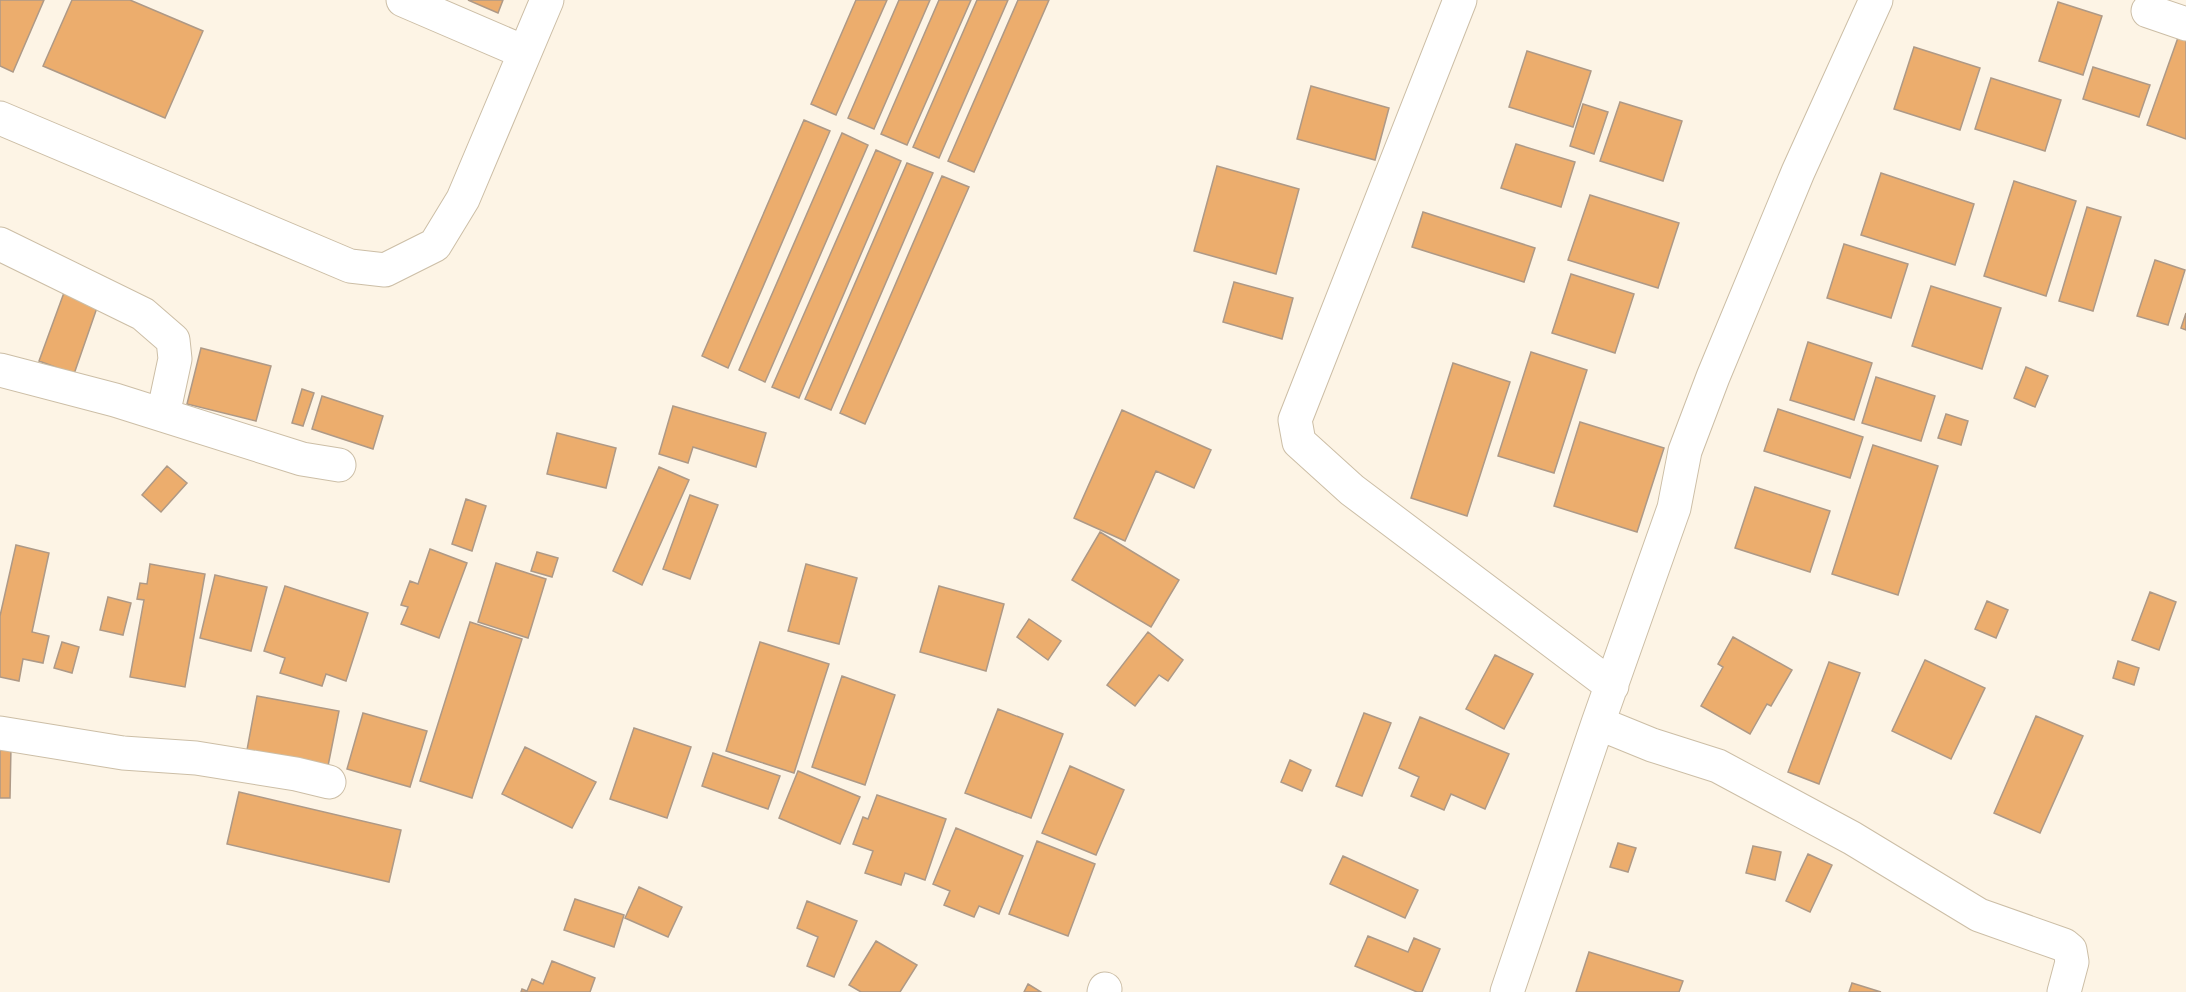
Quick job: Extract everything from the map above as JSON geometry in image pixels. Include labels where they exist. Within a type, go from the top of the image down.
[{"type":"street","points":[[402,0],[524,52]]},
{"type":"street","points":[[0,117],[350,266],[385,270],[435,245],[463,199],[547,0]]},
{"type":"street","points":[[1460,0],[1295,420],[1296,429],[1299,442],[1352,490],[1612,686]]},
{"type":"street","points":[[1507,992],[1674,508],[1685,451],[1713,377],[1798,172],[1876,0]]},
{"type":"street","points":[[2148,11],[2186,24]]},
{"type":"street","points":[[0,244],[143,314],[173,340],[175,359],[163,415]]},
{"type":"street","points":[[0,370],[115,400],[294,456],[339,465]]},
{"type":"street","points":[[1598,723],[1652,745],[1718,766],[1852,838],[1979,915],[2064,945],[2070,950],[2072,962],[2064,992]]},
{"type":"street","points":[[0,733],[123,753],[196,758],[296,774],[329,782]]},
{"type":"building","points":[[0,0],[44,0],[13,72],[0,66]]},
{"type":"building","points":[[72,0],[130,0],[203,31],[165,118],[43,66]]},
{"type":"building","points":[[468,0],[503,0],[498,13]]},
{"type":"building","points":[[856,0],[887,0],[836,115],[811,104]]},
{"type":"building","points":[[899,0],[930,0],[874,129],[848,118]]},
{"type":"building","points":[[939,0],[971,0],[907,145],[881,134]]},
{"type":"building","points":[[977,0],[1008,0],[939,158],[913,147]]},
{"type":"building","points":[[1018,0],[1049,0],[974,172],[948,161]]},
{"type":"building","points":[[2058,2],[2102,16],[2083,75],[2039,61]]},
{"type":"building","points":[[2180,32],[2186,34],[2186,139],[2147,125]]},
{"type":"building","points":[[1914,47],[1980,68],[1960,130],[1894,109]]},
{"type":"building","points":[[1527,51],[1591,71],[1573,127],[1509,107]]},
{"type":"building","points":[[2093,67],[2150,85],[2139,117],[2083,99]]},
{"type":"building","points":[[1991,78],[2061,100],[2045,151],[1975,129]]},
{"type":"building","points":[[1311,86],[1389,108],[1375,160],[1297,139]]},
{"type":"building","points":[[1620,102],[1682,121],[1663,181],[1600,161]]},
{"type":"building","points":[[1583,104],[1608,112],[1594,154],[1570,146]]},
{"type":"building","points":[[804,120],[830,131],[728,368],[702,356]]},
{"type":"building","points":[[842,133],[868,145],[765,382],[739,370]]},
{"type":"building","points":[[1516,144],[1575,162],[1561,207],[1501,188]]},
{"type":"building","points":[[876,150],[901,161],[799,398],[772,387]]},
{"type":"building","points":[[907,163],[933,173],[831,410],[805,399]]},
{"type":"building","points":[[1217,166],[1299,189],[1276,274],[1194,251]]},
{"type":"building","points":[[1881,173],[1974,204],[1955,265],[1861,235]]},
{"type":"building","points":[[942,176],[969,187],[865,424],[840,413]]},
{"type":"building","points":[[2014,181],[2076,201],[2046,296],[1984,276]]},
{"type":"building","points":[[1590,195],[1679,223],[1658,288],[1568,260]]},
{"type":"building","points":[[2087,207],[2121,217],[2093,311],[2059,301]]},
{"type":"building","points":[[1423,212],[1535,248],[1524,282],[1412,247]]},
{"type":"building","points":[[1844,244],[1908,264],[1891,318],[1827,298]]},
{"type":"building","points":[[2155,260],[2185,270],[2168,325],[2137,316]]},
{"type":"building","points":[[1571,274],[1634,294],[1615,353],[1552,333]]},
{"type":"building","points":[[1234,282],[1293,298],[1282,339],[1223,322]]},
{"type":"building","points":[[1931,286],[2001,308],[1982,369],[1912,346]]},
{"type":"building","points":[[65,290],[99,302],[74,374],[39,361]]},
{"type":"building","points":[[2186,313],[2186,330],[2181,328]]},
{"type":"building","points":[[1808,342],[1872,363],[1854,420],[1790,400]]},
{"type":"building","points":[[201,348],[271,366],[256,421],[187,404]]},
{"type":"building","points":[[1531,352],[1587,370],[1554,473],[1498,456]]},
{"type":"building","points":[[1453,363],[1510,382],[1467,516],[1411,498]]},
{"type":"building","points":[[2026,367],[2048,376],[2035,407],[2014,398]]},
{"type":"building","points":[[1876,377],[1935,396],[1921,441],[1862,423]]},
{"type":"building","points":[[302,389],[314,393],[303,426],[292,423]]},
{"type":"building","points":[[322,396],[383,416],[373,449],[312,429]]},
{"type":"building","points":[[673,406],[766,433],[756,467],[693,447],[688,463],[659,454]]},
{"type":"building","points":[[1778,409],[1863,437],[1850,478],[1764,451]]},
{"type":"building","points":[[1122,410],[1211,450],[1194,488],[1156,471],[1125,541],[1074,518]]},
{"type":"building","points":[[1946,414],[1968,421],[1961,445],[1938,438]]},
{"type":"building","points":[[1580,422],[1664,448],[1637,532],[1554,506]]},
{"type":"building","points":[[557,433],[616,448],[606,488],[547,474]]},
{"type":"building","points":[[1873,445],[1938,466],[1898,595],[1832,574]]},
{"type":"building","points":[[167,466],[187,483],[161,512],[142,495]]},
{"type":"building","points":[[659,467],[689,480],[642,585],[613,571]]},
{"type":"building","points":[[1755,487],[1830,511],[1810,572],[1735,548]]},
{"type":"building","points":[[690,495],[718,505],[690,579],[663,569]]},
{"type":"building","points":[[466,499],[486,506],[472,551],[452,544]]},
{"type":"building","points":[[1100,532],[1179,580],[1151,627],[1072,580]]},
{"type":"building","points":[[16,545],[49,553],[32,632],[49,636],[43,663],[23,659],[19,681],[0,677],[0,616]]},
{"type":"building","points":[[430,549],[467,563],[439,638],[401,624],[408,607],[401,605],[410,581],[418,584]]},
{"type":"building","points":[[537,552],[558,558],[552,577],[531,571]]},
{"type":"building","points":[[496,563],[546,579],[528,638],[478,622]]},
{"type":"building","points":[[150,564],[205,574],[185,687],[130,677],[144,600],[137,599],[140,583],[147,584]]},
{"type":"building","points":[[806,564],[857,578],[839,644],[788,631]]},
{"type":"building","points":[[215,575],[267,587],[251,651],[200,638]]},
{"type":"building","points":[[285,586],[368,613],[346,681],[326,674],[322,686],[280,673],[285,658],[264,651]]},
{"type":"building","points":[[939,586],[1004,604],[986,671],[920,652]]},
{"type":"building","points":[[2150,592],[2176,602],[2159,650],[2132,640]]},
{"type":"building","points":[[108,597],[131,603],[123,635],[100,630]]},
{"type":"building","points":[[1987,601],[2008,610],[1996,638],[1975,629]]},
{"type":"building","points":[[1029,619],[1061,641],[1048,660],[1017,637]]},
{"type":"building","points":[[470,622],[522,639],[472,798],[420,781]]},
{"type":"building","points":[[1148,632],[1183,660],[1168,681],[1159,675],[1135,706],[1107,685]]},
{"type":"building","points":[[1733,637],[1792,670],[1771,706],[1767,704],[1750,734],[1701,706],[1723,667],[1718,664]]},
{"type":"building","points":[[62,642],[79,647],[72,673],[54,668]]},
{"type":"building","points":[[760,642],[829,664],[794,773],[726,751]]},
{"type":"building","points":[[1495,655],[1533,674],[1504,729],[1466,709]]},
{"type":"building","points":[[1925,660],[1985,688],[1951,759],[1892,731]]},
{"type":"building","points":[[2118,661],[2139,668],[2134,685],[2113,678]]},
{"type":"building","points":[[1829,662],[1860,673],[1819,784],[1788,772]]},
{"type":"building","points":[[842,676],[895,695],[865,785],[812,767]]},
{"type":"building","points":[[257,696],[339,711],[328,766],[247,750]]},
{"type":"building","points":[[998,709],[1063,734],[1031,818],[965,793]]},
{"type":"building","points":[[363,713],[427,731],[410,787],[347,769]]},
{"type":"building","points":[[1364,713],[1391,723],[1362,796],[1336,786]]},
{"type":"building","points":[[2036,716],[2083,736],[2040,833],[1994,813]]},
{"type":"building","points":[[1420,717],[1509,754],[1485,809],[1451,794],[1444,810],[1411,796],[1419,777],[1399,768]]},
{"type":"building","points":[[634,728],[691,747],[667,818],[610,799]]},
{"type":"building","points":[[0,746],[11,746],[10,798],[0,798]]},
{"type":"building","points":[[525,747],[596,782],[572,828],[502,794]]},
{"type":"building","points":[[713,753],[780,776],[768,809],[702,786]]},
{"type":"building","points":[[1290,760],[1311,770],[1302,791],[1281,782]]},
{"type":"building","points":[[1070,766],[1124,790],[1096,855],[1042,833]]},
{"type":"building","points":[[798,771],[860,797],[840,844],[779,818]]},
{"type":"building","points":[[239,792],[401,830],[389,882],[227,844]]},
{"type":"building","points":[[877,795],[946,819],[925,880],[905,873],[901,885],[865,873],[873,851],[853,844],[863,817],[868,819]]},
{"type":"building","points":[[956,828],[1023,856],[999,914],[979,906],[974,917],[944,905],[950,891],[933,884]]},
{"type":"building","points":[[1037,841],[1095,864],[1068,936],[1009,914]]},
{"type":"building","points":[[1618,843],[1636,848],[1628,872],[1610,867]]},
{"type":"building","points":[[1753,846],[1781,852],[1775,880],[1746,873]]},
{"type":"building","points":[[1808,854],[1832,865],[1810,912],[1786,901]]},
{"type":"building","points":[[1343,856],[1418,890],[1405,918],[1330,884]]},
{"type":"building","points":[[639,887],[682,907],[668,937],[625,918]]},
{"type":"building","points":[[575,899],[624,915],[614,947],[564,930]]},
{"type":"building","points":[[807,901],[857,921],[834,977],[807,966],[818,937],[797,928]]},
{"type":"building","points":[[1368,936],[1408,952],[1414,938],[1440,949],[1422,992],[1417,992],[1355,966]]},
{"type":"building","points":[[876,941],[917,965],[900,992],[861,992],[849,985]]},
{"type":"building","points":[[1589,952],[1683,981],[1679,992],[1576,992]]},
{"type":"building","points":[[552,961],[595,978],[590,992],[521,992],[522,989],[527,991],[532,979],[543,984]]},
{"type":"building","points":[[1852,983],[1881,992],[1849,992]]},
{"type":"building","points":[[1028,984],[1041,992],[1024,992]]}]
